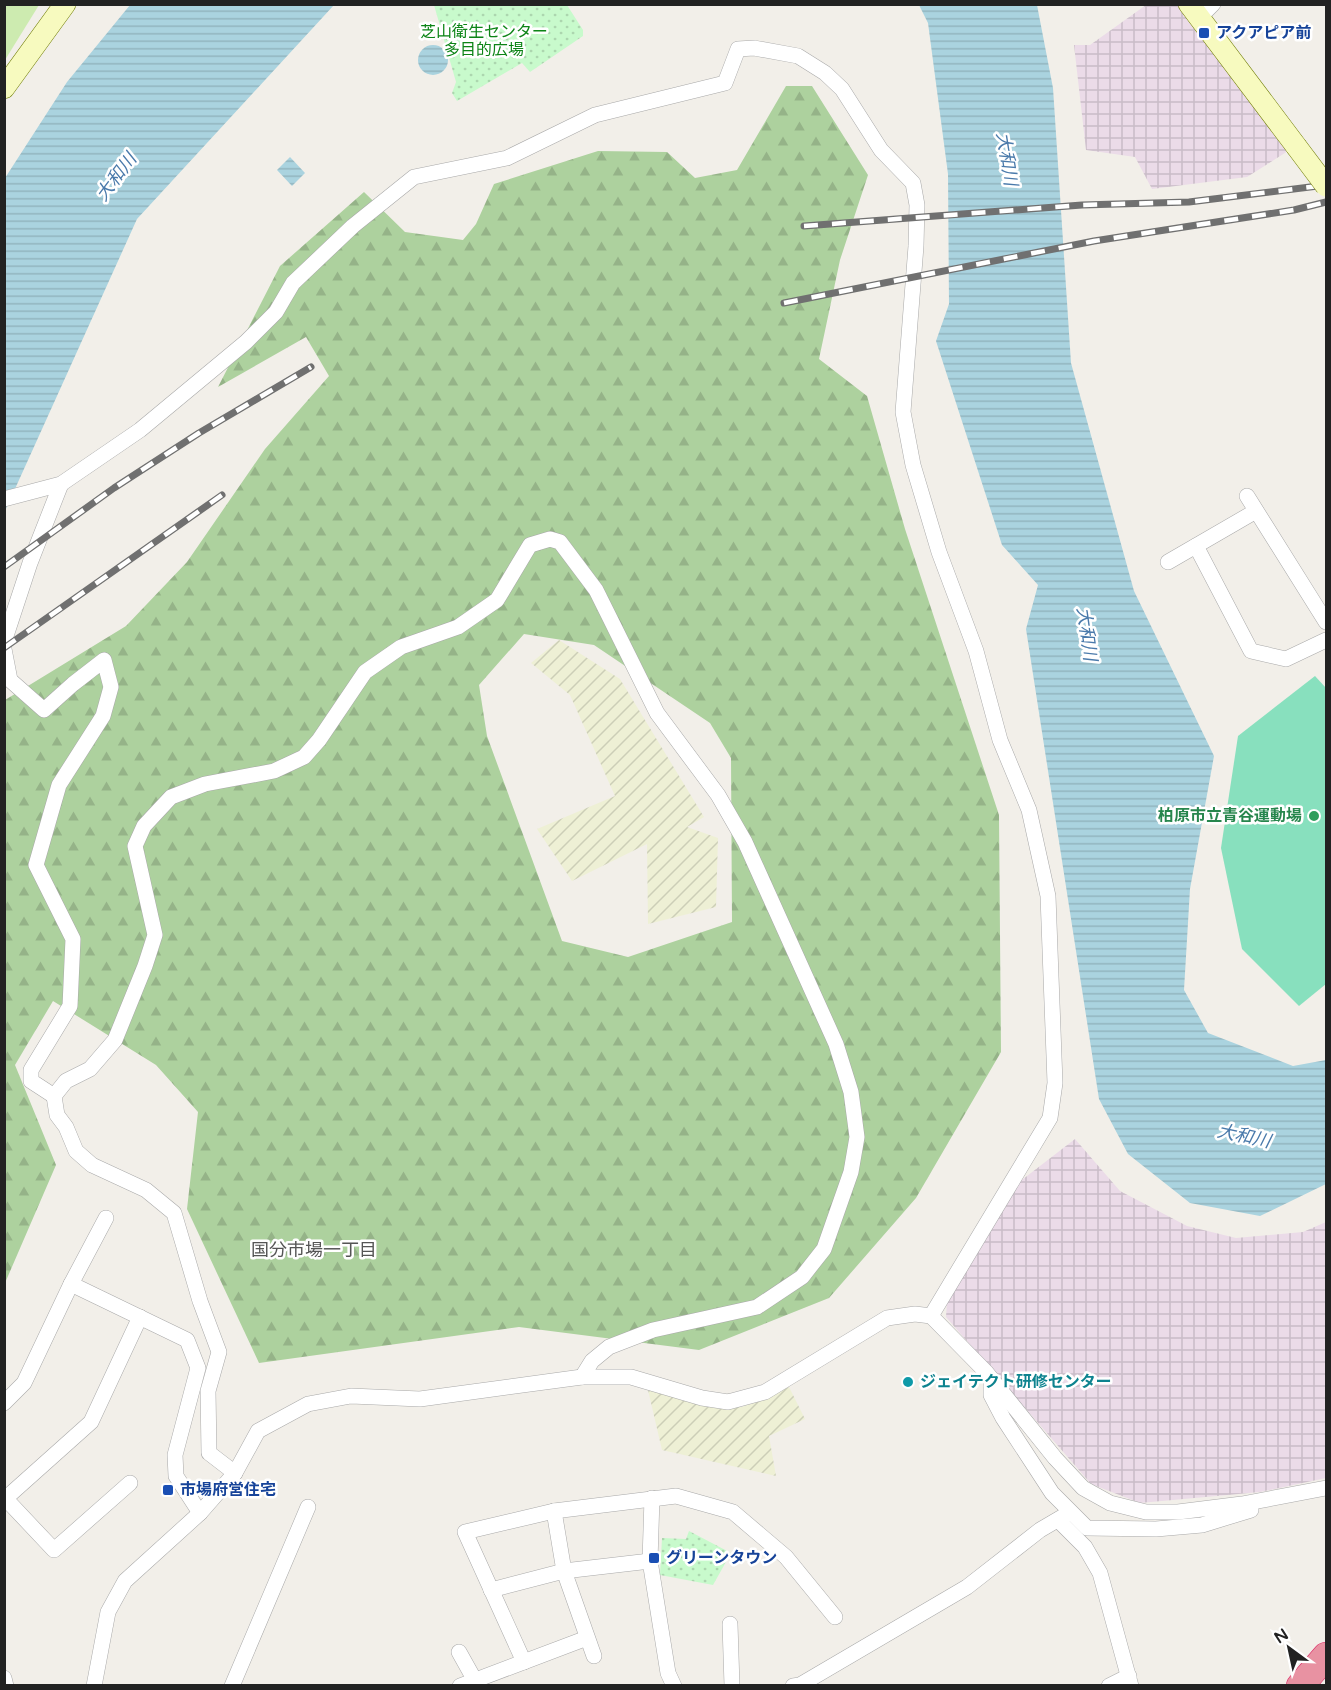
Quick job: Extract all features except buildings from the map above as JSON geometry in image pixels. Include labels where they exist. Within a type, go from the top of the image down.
[{"type":"highway","points":[[1300,1686],[1326,1656]]},
{"type":"street","points":[[4,88],[65,4]]},
{"type":"street","points":[[1201,9],[1326,186]]},
{"type":"street","points":[[4,499],[54,486],[140,430],[246,342],[276,312],[293,283],[353,226],[414,177],[507,158],[595,115],[725,83],[738,49],[754,48],[798,56],[825,73],[842,88],[880,150],[913,183],[917,205],[916,246],[903,412],[909,444],[939,552],[976,651],[1000,740],[1029,810],[1048,896],[1055,1083],[1050,1118],[931,1316]]},
{"type":"street","points":[[4,642],[54,486]]},
{"type":"street","points":[[1247,496],[1326,622]]},
{"type":"street","points":[[1168,562],[1256,511]]},
{"type":"street","points":[[235,1473],[209,1453],[208,1391],[219,1352],[200,1301],[174,1214],[146,1190],[93,1165],[76,1151],[66,1127],[57,1115],[54,1096],[66,1081],[90,1069],[115,1041],[146,966],[155,935],[135,846],[144,826],[171,797],[205,784],[274,771],[304,757],[319,740],[365,672],[401,647],[458,627],[497,600],[530,544],[550,539],[561,542],[596,590],[657,712],[718,795],[745,842],[836,1044],[851,1092],[857,1137],[851,1172],[824,1249],[802,1277],[757,1307],[653,1330],[609,1347],[592,1361],[582,1377]]},
{"type":"street","points":[[1196,546],[1251,651],[1286,659],[1326,640]]},
{"type":"street","points":[[4,649],[10,680],[44,710],[104,660],[111,687],[103,716],[59,785],[36,865],[73,939],[70,1006],[31,1070],[31,1081],[54,1096]]},
{"type":"street","points":[[4,1403],[24,1383],[71,1284],[106,1218]]},
{"type":"street","points":[[71,1284],[187,1340],[198,1368],[176,1455],[176,1476],[200,1513]]},
{"type":"street","points":[[94,1686],[108,1612],[125,1581],[200,1513],[235,1473],[258,1431],[308,1404],[351,1396],[420,1399],[582,1377],[631,1377],[702,1398],[728,1402],[765,1392],[887,1318],[898,1315],[931,1316],[991,1379],[1055,1458],[1083,1488],[1110,1503],[1146,1512],[1178,1512],[1320,1489]]},
{"type":"street","points":[[130,1483],[54,1550],[5,1497],[91,1422],[140,1317]]},
{"type":"street","points":[[991,1379],[991,1395],[1100,1573],[1130,1681],[1109,1686]]},
{"type":"street","points":[[1064,1517],[1087,1528],[1156,1529],[1202,1525],[1320,1489]]},
{"type":"street","points":[[524,1662],[465,1532],[554,1511],[676,1496],[733,1512],[786,1557],[835,1617]]},
{"type":"street","points":[[652,1498],[650,1561],[668,1673],[674,1686]]},
{"type":"street","points":[[232,1686],[308,1508]]},
{"type":"street","points":[[554,1511],[564,1571],[594,1656]]},
{"type":"street","points":[[793,1686],[800,1685],[967,1587],[1040,1530],[1064,1517]]},
{"type":"street","points":[[491,1590],[564,1571],[650,1561]]},
{"type":"street","points":[[730,1624],[732,1686]]},
{"type":"street","points":[[460,1686],[477,1683],[587,1638]]},
{"type":"street","points":[[459,1652],[477,1683]]},
{"type":"street","points":[[4,1678],[6,1686]]},
{"type":"shaded area","points":[[1146,5],[1179,5],[1288,151],[1247,177],[1152,189],[1135,157],[1086,150],[1074,45],[1090,45]]},
{"type":"shaded area","points":[[1075,1139],[1120,1191],[1187,1226],[1236,1238],[1303,1232],[1326,1222],[1326,1478],[1260,1492],[1140,1503],[1091,1484],[946,1317],[947,1302],[1014,1186]]},
{"type":"green space","points":[[4,5],[39,5],[5,60]]},
{"type":"green space","name":"芝山衛生センター 多目的広場","points":[[434,5],[567,5],[583,30],[583,36],[530,72],[522,63],[457,101],[452,93],[456,82]]},
{"type":"green space","points":[[786,86],[812,86],[868,175],[840,260],[819,359],[867,396],[905,529],[999,815],[1001,1052],[916,1198],[829,1298],[699,1350],[519,1327],[259,1363],[187,1209],[198,1112],[156,1065],[53,1001],[15,1065],[56,1165],[5,1283],[5,700],[126,626],[187,562],[265,449],[329,376],[306,337],[218,387],[280,266],[364,192],[405,232],[463,240],[476,224],[494,184],[598,151],[667,152],[695,178],[737,170]],"holes":[[[524,634],[594,645],[710,723],[731,758],[732,922],[628,957],[562,941],[487,736],[479,685]]]},
{"type":"green space","points":[[559,640],[620,679],[704,817],[687,827],[718,838],[716,907],[648,924],[647,844],[572,881],[537,829],[615,796],[570,695],[531,663]]},
{"type":"green space","points":[[1315,676],[1326,688],[1326,984],[1299,1006],[1242,949],[1221,848],[1238,736]]},
{"type":"green space","points":[[789,1387],[805,1419],[769,1436],[776,1476],[662,1450],[648,1390],[742,1407]]},
{"type":"green space","points":[[689,1531],[731,1553],[713,1585],[660,1575],[662,1538],[686,1539]]},
{"type":"water","name":"大和川","points":[[130,5],[334,5],[137,219],[5,511],[5,178],[67,82]]},
{"type":"water","name":"大和川","points":[[919,5],[1037,5],[1053,88],[1071,363],[1134,591],[1214,756],[1190,889],[1184,990],[1208,1033],[1293,1066],[1326,1060],[1326,1184],[1260,1216],[1190,1203],[1128,1154],[1099,1099],[1026,629],[1038,585],[1002,545],[936,341],[949,304],[948,174],[928,23]]},
{"type":"water","points":[[433,45],[444,49],[448,60],[444,71],[433,75],[422,71],[418,60],[422,49]]},
{"type":"water","points":[[290,157],[305,173],[292,186],[277,170]]},
{"type":"railway","points":[[804,226],[1082,205],[1189,202],[1326,185]]},
{"type":"railway","points":[[784,303],[1094,241],[1294,210],[1326,202]]},
{"type":"railway","points":[[4,567],[114,488],[199,433],[311,367]]},
{"type":"railway","points":[[4,648],[222,495]]},
{"type":"place","name":"アクアピア前","points":[[1204,33]]},
{"type":"place","name":"柏原市立青谷運動場","points":[[1314,816]]},
{"type":"place","name":"ジェイテクト研修センター","points":[[908,1382]]},
{"type":"place","name":"市場府営住宅","points":[[168,1490]]},
{"type":"place","name":"グリーンタウン","points":[[654,1558]]},
{"type":"district","name":"国分市場一丁目","points":[[314,1250]]}]
